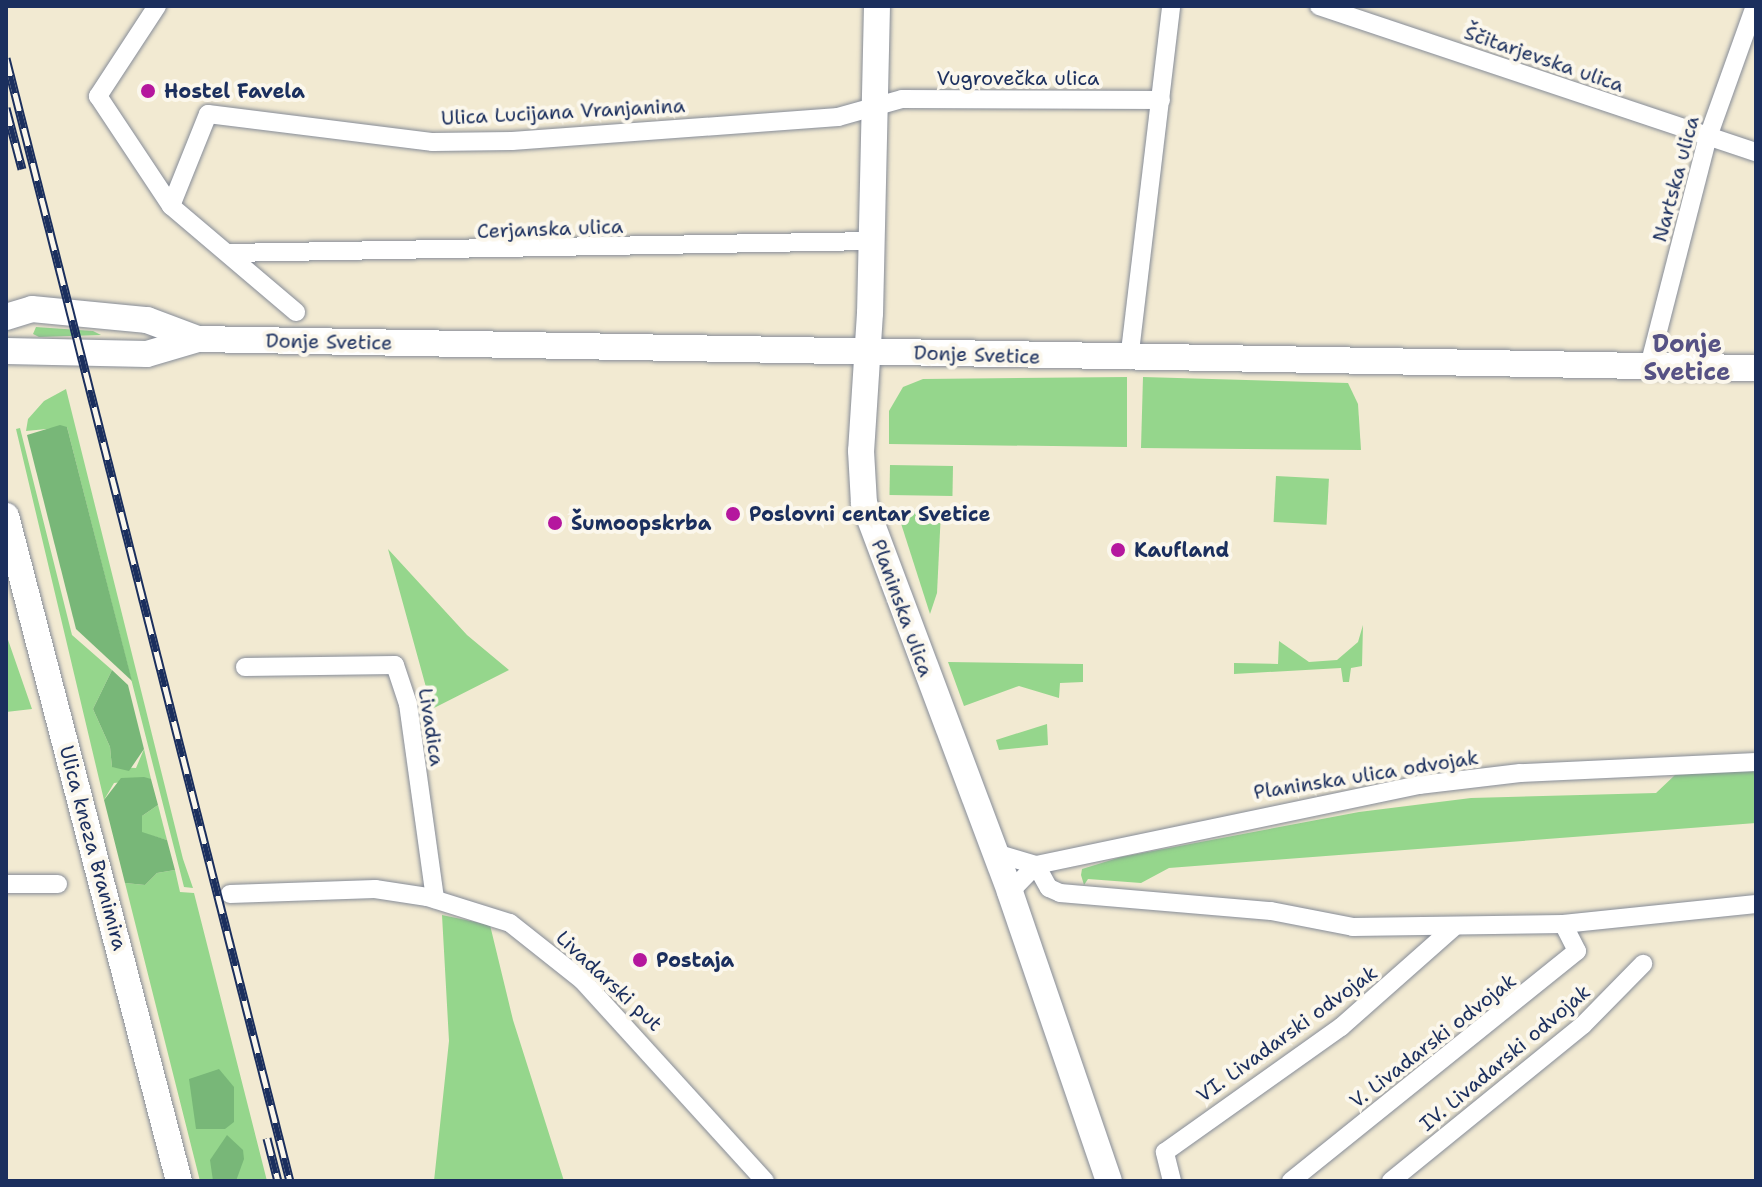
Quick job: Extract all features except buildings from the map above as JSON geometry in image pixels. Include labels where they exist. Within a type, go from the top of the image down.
[{"type":"street","points":[[157,6],[98,96],[171,206],[296,312]]},
{"type":"street","name":"Planinska ulica","points":[[877,6],[871,241],[861,451],[864,503],[1010,892],[1109,1181]]},
{"type":"street","points":[[1129,360],[1171,6]]},
{"type":"street","name":"Ščitarjevska ulica","points":[[1319,6],[1756,152]]},
{"type":"street","name":"Nartska ulica","points":[[1649,366],[1708,137],[1755,6]]},
{"type":"street","name":"Vugrovečka ulica","points":[[875,108],[902,99],[1161,100]]},
{"type":"street","name":"Ulica Lucijana Vranjanina","points":[[171,206],[208,114],[433,142],[496,141],[838,117],[875,108]]},
{"type":"street","name":"Cerjanska ulica","points":[[229,253],[459,253],[871,241]]},
{"type":"street","name":"Donje Svetice","points":[[6,317],[32,309],[147,320],[198,339]]},
{"type":"street","name":"Donje Svetice","points":[[6,351],[147,354],[198,339],[1129,360],[1756,368]]},
{"type":"street","name":"Ulica kneza Branimira","points":[[6,516],[179,1181]]},
{"type":"street","name":"Livadica","points":[[245,667],[395,665],[408,704],[435,899]]},
{"type":"street","name":"Planinska ulica odvojak","points":[[995,853],[1036,865],[1419,785],[1520,773],[1756,762]]},
{"type":"street","points":[[1010,892],[1036,865],[1049,888],[1060,893],[1271,911],[1353,927],[1563,924],[1756,904]]},
{"type":"street","points":[[6,884],[58,884]]},
{"type":"street","name":"Livadarski put","points":[[230,894],[375,889],[435,899],[510,923],[582,980],[765,1181]]},
{"type":"street","name":"V. Livadarski odvojak","points":[[1291,1181],[1577,951],[1563,924]]},
{"type":"street","name":"VI. Livadarski odvojak","points":[[1172,1181],[1165,1152],[1341,1027],[1454,927]]},
{"type":"street","name":"IV. Livadarski odvojak","points":[[1391,1181],[1583,1025],[1643,964]]},
{"type":"green space","points":[[36,327],[93,331],[101,335],[39,337],[33,334]]},
{"type":"green space","points":[[1127,377],[1127,447],[889,444],[889,411],[903,387],[923,379]]},
{"type":"green space","points":[[1143,377],[1348,383],[1358,404],[1361,450],[1141,448]]},
{"type":"green space","points":[[66,389],[183,859],[193,888],[184,887],[67,427],[26,431],[28,419],[44,401]]},
{"type":"green space","points":[[60,425],[67,427],[132,681],[76,629],[27,435]]},
{"type":"green space","points":[[20,428],[72,635],[112,670],[93,709],[110,747],[112,767],[136,768],[144,749],[151,779],[114,783],[104,800],[16,429]]},
{"type":"green space","points":[[890,465],[953,466],[952,496],[889,495]]},
{"type":"green space","points":[[1276,476],[1329,479],[1327,525],[1274,522]]},
{"type":"green space","points":[[897,511],[941,511],[937,593],[930,614]]},
{"type":"green space","points":[[388,549],[467,635],[509,670],[432,709]]},
{"type":"green space","points":[[1363,625],[1362,666],[1351,668],[1349,682],[1343,682],[1341,668],[1234,674],[1234,663],[1278,664],[1279,641],[1309,662],[1337,660],[1358,642]]},
{"type":"green space","points":[[6,634],[32,709],[6,712]]},
{"type":"green space","points":[[948,662],[1083,664],[1083,682],[1060,683],[1059,698],[1019,686],[964,706]]},
{"type":"green space","points":[[112,670],[128,685],[144,749],[129,771],[112,767],[110,747],[93,709]]},
{"type":"green space","points":[[1047,724],[1048,745],[999,750],[996,740]]},
{"type":"green space","points":[[1756,770],[1756,823],[1169,868],[1141,883],[1088,879],[1084,885],[1081,875],[1082,869],[1121,857],[1359,812],[1471,798],[1656,793],[1675,775]]},
{"type":"green space","points":[[121,778],[151,779],[158,805],[142,816],[142,832],[167,840],[175,870],[157,873],[145,885],[125,883],[104,800]]},
{"type":"green space","points":[[158,805],[167,840],[142,833],[142,816]]},
{"type":"green space","points":[[175,870],[180,892],[194,893],[267,1181],[200,1181],[125,883],[145,885],[157,873]]},
{"type":"green space","points":[[442,915],[490,925],[513,1020],[564,1181],[434,1181],[449,1041]]},
{"type":"green space","points":[[219,1069],[234,1087],[234,1122],[225,1129],[196,1129],[189,1079]]},
{"type":"green space","points":[[227,1135],[243,1150],[244,1159],[236,1181],[213,1181],[210,1160]]},
{"type":"railway","points":[[6,58],[290,1181]]},
{"type":"railway","points":[[6,108],[22,169]]},
{"type":"railway","points":[[267,1138],[278,1181]]},
{"type":"place","name":"Hostel Favela","points":[[148,91]]},
{"type":"place","name":"Poslovni centar Svetice","points":[[733,514]]},
{"type":"place","name":"Šumoopskrba","points":[[555,523]]},
{"type":"place","name":"Kaufland","points":[[1118,550]]},
{"type":"place","name":"Postaja","points":[[640,960]]},
{"type":"district","name":"Donje Svetice","points":[[1687,359]]}]
